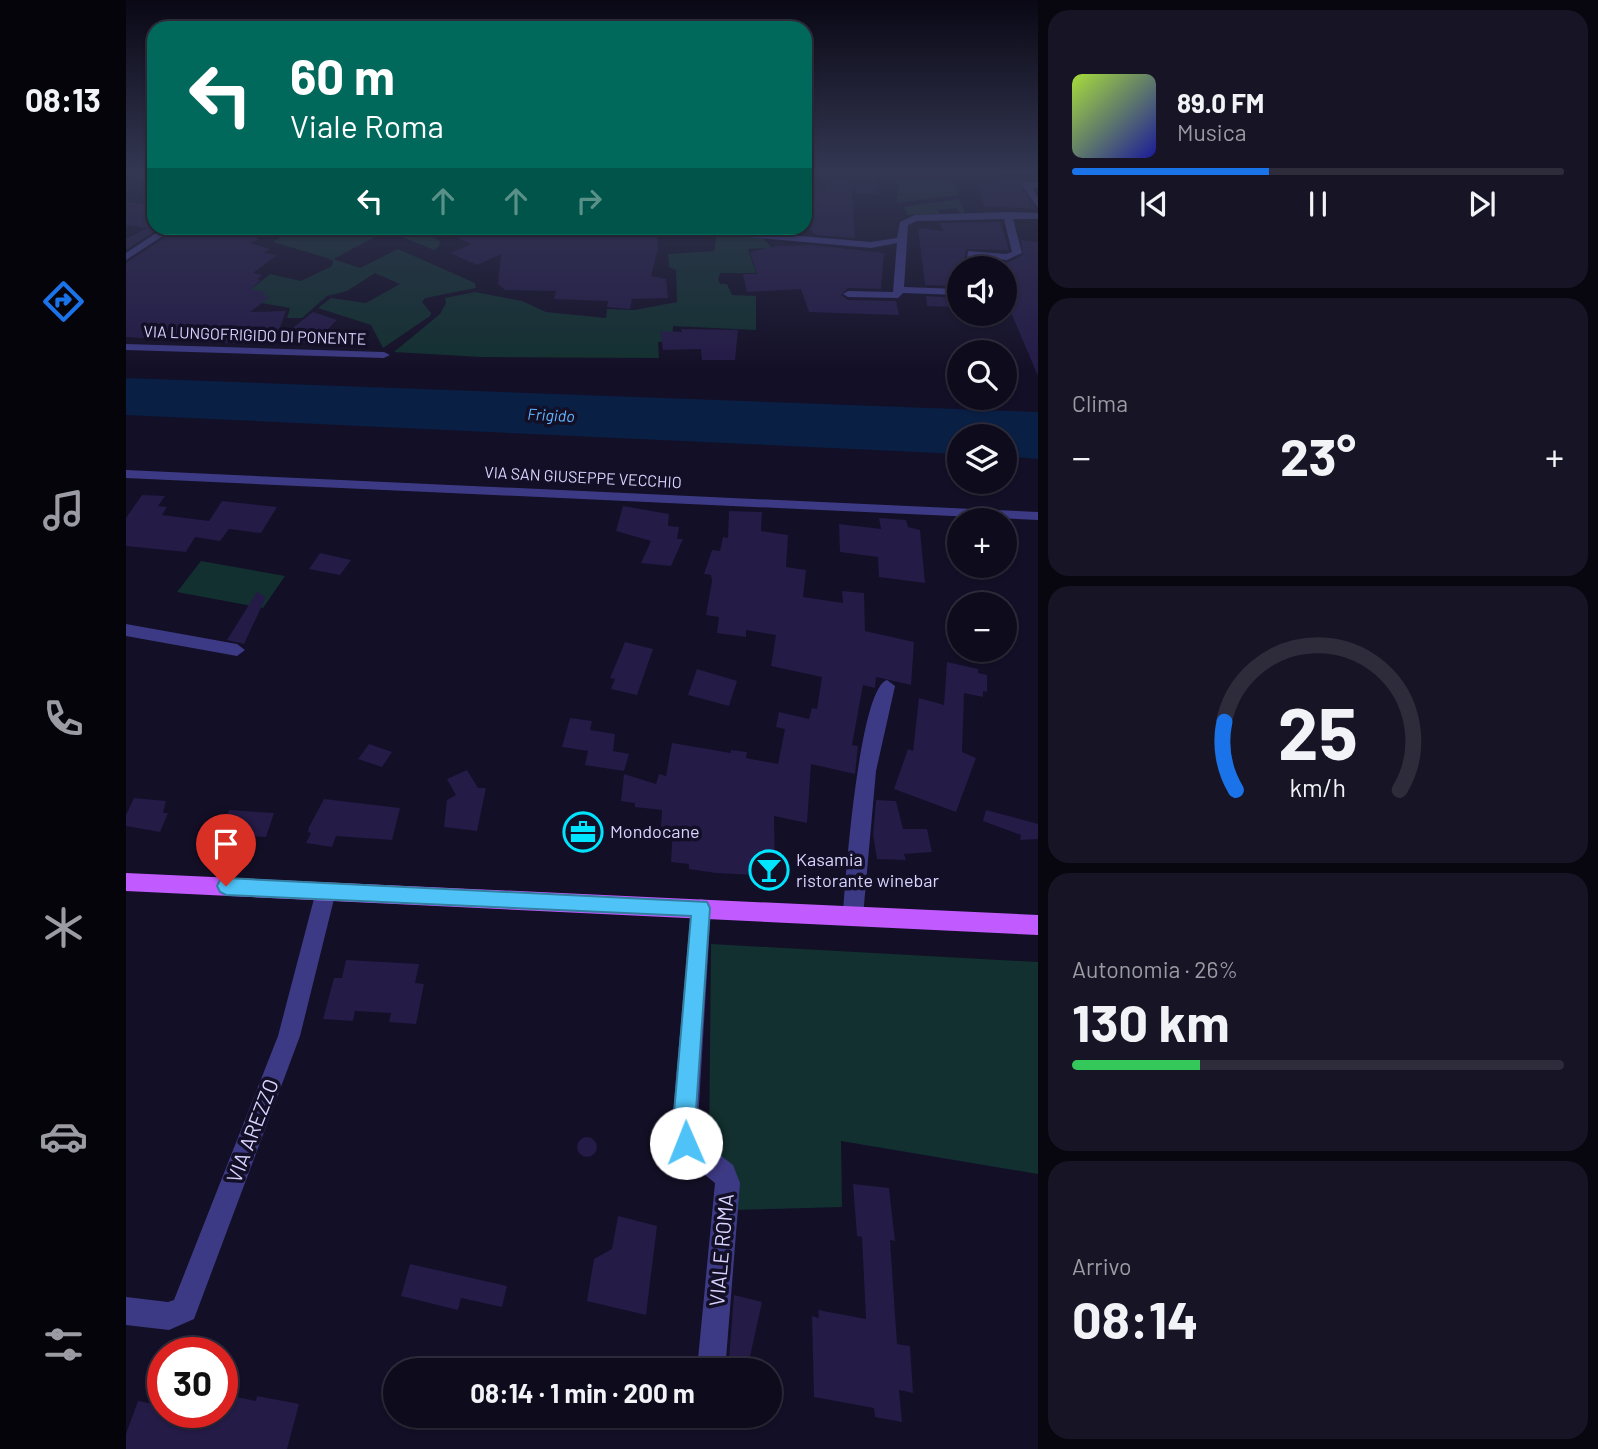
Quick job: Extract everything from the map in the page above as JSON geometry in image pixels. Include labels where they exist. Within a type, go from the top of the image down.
[{"type":"main road","points":[[126,882],[1038,925]]},
{"type":"street","points":[[126,257],[155,238]]},
{"type":"street","points":[[788,238],[871,245],[900,240],[898,295],[848,294]]},
{"type":"street","points":[[1010,256],[1017,253],[1013,238]]},
{"type":"street","points":[[971,256],[995,256]]},
{"type":"street","points":[[899,290],[947,292]]},
{"type":"street","name":"VIA LUNGOFRIGIDO DI PONENTE","points":[[126,347],[384,355]]},
{"type":"street","name":"VIA SAN GIUSEPPE VECCHIO","points":[[126,474],[1038,516]]},
{"type":"street","points":[[126,630],[237,650]]},
{"type":"street","points":[[853,916],[856,854],[875,722],[887,686]]},
{"type":"street","name":"VIA AREZZO","points":[[126,1311],[169,1316],[184,1309],[289,1036],[326,891]]},
{"type":"street","name":"VIALE ROMA","points":[[701,908],[684,1125],[686,1143],[724,1174],[728,1184],[712,1358]]},
{"type":"green space","points":[[280,238],[373,238],[334,259],[360,268],[398,249],[475,283],[476,288],[425,298],[422,302],[431,313],[430,316],[383,348],[371,325],[318,308],[331,298],[366,303],[400,284],[375,273],[347,291],[327,296],[302,318],[287,318],[290,308],[220,296],[249,291],[270,274],[301,281],[332,266],[333,261],[327,258],[273,242]]},
{"type":"green space","points":[[404,238],[432,238],[440,241],[439,247],[434,250]]},
{"type":"green space","points":[[716,238],[763,238],[772,248],[748,249],[756,273],[720,273],[718,280],[720,284],[727,284],[732,295],[756,296],[756,330],[673,326],[672,341],[658,342],[659,358],[481,357],[394,352],[440,314],[446,303],[445,298],[475,292],[522,301],[546,312],[606,318],[607,309],[635,310],[677,302],[676,270],[669,267],[668,254],[714,251]]},
{"type":"green space","points":[[201,561],[285,576],[263,608],[177,592]]},
{"type":"green space","points":[[711,944],[1038,962],[1038,1174],[841,1141],[842,1207],[732,1210],[709,1153]]},
{"type":"water","name":"Frigido","points":[[126,378],[1038,412],[1038,459],[1017,457],[1017,424],[947,424],[947,453],[126,415]]},
{"type":"building","points":[[129,238],[145,238],[126,250],[126,239]]},
{"type":"building","points":[[165,238],[259,239],[250,243],[270,249],[264,253],[277,255],[253,273],[263,275],[251,289],[267,293],[263,296],[270,297],[250,312],[286,311],[275,341],[247,339],[244,344],[126,337],[126,263]]},
{"type":"building","points":[[458,238],[657,238],[658,249],[651,276],[666,279],[668,298],[632,299],[630,309],[607,307],[608,301],[554,299],[556,291],[505,290],[498,284],[501,254],[477,265],[450,253],[471,244]]},
{"type":"building","points":[[919,238],[1005,238],[1009,250],[966,249],[965,256],[947,256],[947,286],[925,285]]},
{"type":"building","points":[[1021,240],[1038,242],[1038,376],[1017,326],[1017,258],[1023,255]]},
{"type":"building","points":[[813,245],[884,253],[881,289],[848,288],[841,295],[848,300],[896,301],[899,315],[809,312],[801,289],[747,292],[743,274],[757,274],[750,252],[776,246]]},
{"type":"building","points":[[926,296],[947,297],[947,307],[927,306]]},
{"type":"building","points":[[313,312],[337,320],[314,343],[276,341]]},
{"type":"building","points":[[681,329],[738,330],[735,360],[702,360],[701,349],[663,350],[660,331],[682,332]]},
{"type":"building","points":[[142,495],[165,496],[158,506],[167,507],[162,515],[209,521],[222,501],[277,507],[261,533],[229,529],[220,541],[195,537],[186,552],[126,546],[126,518]]},
{"type":"building","points":[[623,506],[669,514],[668,526],[679,527],[677,539],[683,539],[671,566],[641,563],[651,541],[616,531]]},
{"type":"building","points":[[729,511],[762,512],[761,531],[788,535],[786,567],[806,570],[803,597],[843,603],[842,591],[864,593],[865,631],[914,642],[911,685],[876,677],[875,688],[863,685],[852,745],[858,746],[855,774],[811,764],[807,823],[774,816],[775,876],[716,873],[689,869],[689,864],[671,862],[673,828],[661,827],[662,810],[635,807],[635,803],[621,801],[624,774],[656,784],[659,774],[666,776],[672,743],[731,753],[731,750],[747,752],[746,758],[778,764],[785,729],[776,727],[779,712],[809,719],[812,708],[817,709],[822,677],[771,666],[776,635],[746,630],[746,637],[717,633],[719,617],[706,615],[712,581],[711,575],[704,574],[712,550],[720,551],[723,537],[728,538]]},
{"type":"building","points":[[879,518],[906,520],[908,527],[920,530],[925,583],[879,577],[878,557],[840,552],[839,524],[881,529]]},
{"type":"building","points":[[320,553],[351,560],[340,575],[309,569]]},
{"type":"building","points":[[257,592],[266,597],[244,644],[227,640]]},
{"type":"building","points":[[625,642],[653,649],[637,695],[611,689],[615,679],[610,678]]},
{"type":"building","points":[[947,662],[978,669],[978,673],[987,675],[987,692],[983,691],[983,697],[964,693],[962,752],[976,758],[956,812],[894,789],[908,749],[913,751],[919,698],[944,705]]},
{"type":"building","points":[[697,669],[737,681],[729,706],[688,695]]},
{"type":"building","points":[[570,718],[592,721],[590,730],[615,734],[613,751],[629,754],[624,771],[585,765],[588,751],[562,747]]},
{"type":"building","points":[[369,744],[392,752],[382,767],[358,759]]},
{"type":"building","points":[[467,770],[478,788],[486,788],[477,831],[444,827],[447,800],[456,795],[447,779]]},
{"type":"building","points":[[134,798],[166,801],[163,813],[168,813],[160,832],[126,826],[126,815]]},
{"type":"building","points":[[324,799],[400,808],[392,840],[336,836],[332,847],[306,843],[311,833],[308,832],[309,827]]},
{"type":"building","points":[[876,800],[896,801],[903,829],[927,829],[932,852],[904,854],[906,860],[877,859],[873,835]]},
{"type":"building","points":[[229,810],[274,813],[266,837],[219,834]]},
{"type":"building","points":[[986,810],[1038,824],[1038,839],[1020,840],[1021,835],[983,821]]},
{"type":"building","points":[[346,960],[419,964],[415,983],[424,984],[416,1024],[389,1022],[391,1013],[355,1011],[353,1021],[323,1019],[334,978],[342,978]]},
{"type":"building","points":[[583,1137],[591,1137],[597,1147],[591,1157],[583,1157],[577,1151],[577,1143]]},
{"type":"building","points":[[853,1184],[889,1188],[895,1241],[890,1240],[897,1344],[910,1346],[913,1393],[899,1390],[902,1422],[875,1417],[874,1408],[814,1397],[812,1316],[819,1318],[818,1310],[866,1319],[862,1237],[857,1236]]},
{"type":"building","points":[[618,1216],[657,1226],[646,1315],[587,1301],[594,1259],[612,1249]]},
{"type":"building","points":[[410,1264],[507,1286],[502,1307],[461,1298],[458,1310],[401,1296]]},
{"type":"building","points":[[734,1295],[762,1302],[750,1358],[729,1358]]},
{"type":"building","points":[[257,1396],[299,1404],[287,1449],[126,1449],[126,1434],[138,1401],[147,1403],[147,1428],[238,1428],[238,1397],[256,1401]]},
{"type":"place","name":"Mondocane","points":[[583,832]]},
{"type":"place","name":"Kasamia ristorante winebar","points":[[769,870]]},
{"type":"route","points":[[226,886],[701,908],[684,1125],[686,1143]]}]
